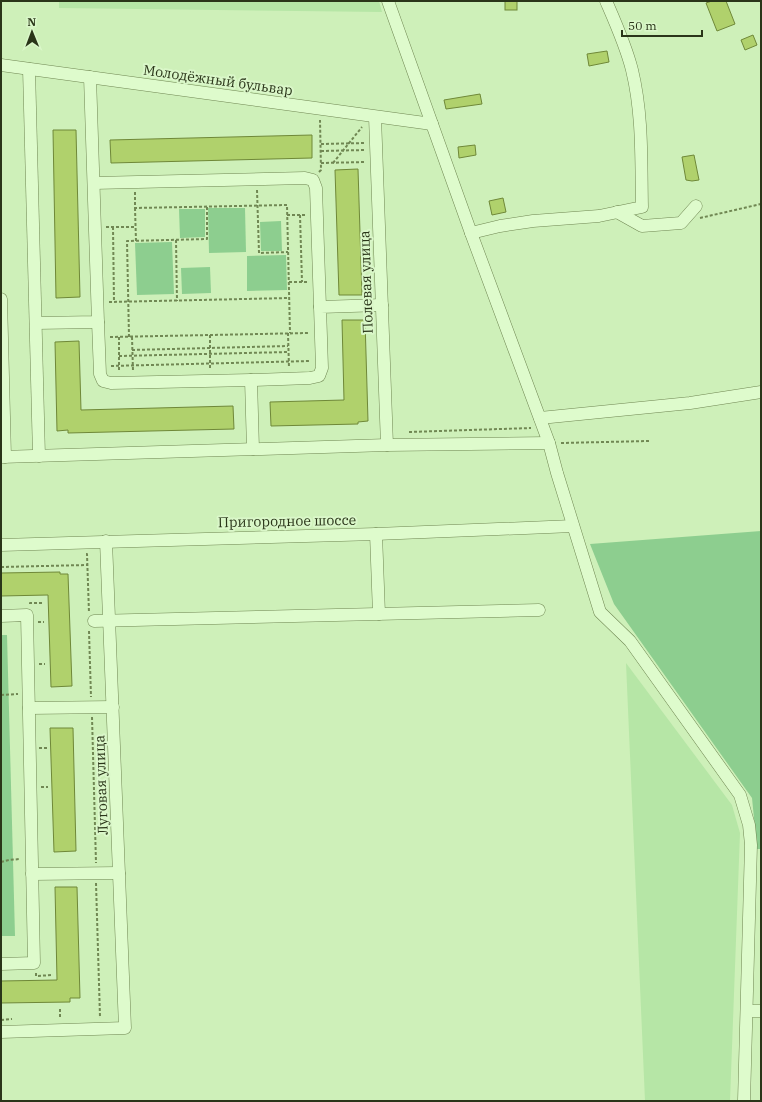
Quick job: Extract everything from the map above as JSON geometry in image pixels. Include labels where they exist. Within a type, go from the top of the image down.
[{"type":"street","points":[[388,1],[471,233],[542,422],[600,612],[630,641],[740,795],[749,825],[751,845],[744,1101]]},
{"type":"street","points":[[471,233],[500,226],[533,221],[599,216],[642,207],[639,112],[632,70],[606,1]]},
{"type":"street","name":"Молодёжный бульвар","points":[[1,65],[432,124]]},
{"type":"street","points":[[29,69],[39,456]]},
{"type":"street","points":[[90,77],[100,374],[103,381],[120,383],[211,381],[289,379],[319,376],[322,368],[321,332],[316,188],[313,180],[305,178],[94,183]]},
{"type":"street","name":"Полевая улица","points":[[375,117],[387,439]]},
{"type":"street","points":[[617,212],[642,226],[681,223],[696,206]]},
{"type":"street","points":[[1,299],[3,457],[253,449],[387,439],[549,443]]},
{"type":"street","points":[[320,307],[382,305]]},
{"type":"street","points":[[36,323],[98,322]]},
{"type":"street","points":[[251,380],[253,449]]},
{"type":"street","points":[[542,422],[690,403],[761,392]]},
{"type":"street","name":"Пригородное шоссе","points":[[1,545],[376,534],[573,526]]},
{"type":"street","points":[[376,534],[379,614]]},
{"type":"street","name":"Луговая улица","points":[[1,1032],[125,1028],[106,541]]},
{"type":"street","points":[[91,623],[110,620],[539,610]]},
{"type":"street","points":[[1,616],[27,616],[34,963],[1,964]]},
{"type":"street","points":[[29,708],[113,707]]},
{"type":"street","points":[[32,874],[119,873]]},
{"type":"street","points":[[747,1011],[761,1011]]},
{"type":"path","points":[[313,180],[321,170],[320,120]]},
{"type":"path","points":[[333,163],[362,127]]},
{"type":"path","points":[[320,144],[370,143]]},
{"type":"path","points":[[321,151],[371,150]]},
{"type":"path","points":[[321,163],[371,162]]},
{"type":"path","points":[[257,179],[259,253],[288,252]]},
{"type":"path","points":[[135,182],[136,241]]},
{"type":"path","points":[[681,223],[761,204]]},
{"type":"path","points":[[135,208],[287,205],[289,379]]},
{"type":"path","points":[[133,382],[126,241],[208,239],[207,206]]},
{"type":"path","points":[[288,215],[317,214]]},
{"type":"path","points":[[300,215],[302,282]]},
{"type":"path","points":[[113,227],[114,302]]},
{"type":"path","points":[[95,228],[136,227]]},
{"type":"path","points":[[176,240],[178,301]]},
{"type":"path","points":[[289,282],[319,281]]},
{"type":"path","points":[[98,302],[289,298]]},
{"type":"path","points":[[99,338],[321,332]]},
{"type":"path","points":[[210,335],[211,381]]},
{"type":"path","points":[[118,337],[120,383]]},
{"type":"path","points":[[132,350],[288,346]]},
{"type":"path","points":[[119,356],[288,352]]},
{"type":"path","points":[[100,366],[321,361]]},
{"type":"path","points":[[387,439],[542,422]]},
{"type":"path","points":[[549,443],[649,441]]},
{"type":"path","points":[[79,554],[87,554],[91,623],[100,1017]]},
{"type":"path","points":[[1,568],[88,565]]},
{"type":"path","points":[[30,608],[30,603],[43,603]]},
{"type":"path","points":[[35,622],[44,622]]},
{"type":"path","points":[[36,664],[45,664]]},
{"type":"path","points":[[38,748],[48,748]]},
{"type":"path","points":[[38,788],[48,787]]},
{"type":"path","points":[[36,971],[36,976],[53,975]]},
{"type":"path","points":[[60,1009],[60,1018]]},
{"type":"green space","points":[[59,1],[379,1],[382,12],[59,8]]},
{"type":"green space","points":[[208,208],[245,208],[246,252],[209,253]]},
{"type":"green space","points":[[179,209],[205,209],[205,237],[180,238]]},
{"type":"green space","points":[[281,221],[282,251],[261,251],[260,222]]},
{"type":"green space","points":[[172,242],[174,294],[137,295],[135,243]]},
{"type":"green space","points":[[286,255],[287,290],[247,291],[247,256]]},
{"type":"green space","points":[[210,267],[211,293],[182,294],[181,268]]},
{"type":"green space","points":[[761,531],[761,849],[757,849],[752,798],[614,604],[590,544]]},
{"type":"green space","points":[[1,635],[7,635],[15,936],[1,936]]},
{"type":"green space","points":[[626,663],[732,805],[740,833],[730,1101],[645,1101]]},
{"type":"building","points":[[505,1],[517,1],[517,10],[505,10]]},
{"type":"building","points":[[712,1],[726,1],[735,24],[717,31],[706,3]]},
{"type":"building","points":[[753,35],[757,45],[745,50],[741,40]]},
{"type":"building","points":[[607,51],[609,62],[589,66],[587,54]]},
{"type":"building","points":[[480,94],[482,104],[446,109],[444,100]]},
{"type":"building","points":[[53,130],[76,130],[80,297],[56,298]]},
{"type":"building","points":[[312,135],[312,158],[111,163],[110,140]]},
{"type":"building","points":[[475,145],[476,155],[459,158],[458,147]]},
{"type":"building","points":[[694,155],[699,180],[686,180],[682,157]]},
{"type":"building","points":[[358,169],[362,295],[339,295],[335,170]]},
{"type":"building","points":[[503,198],[506,212],[492,215],[489,201]]},
{"type":"building","points":[[342,320],[365,320],[368,421],[358,422],[358,424],[271,426],[270,402],[344,400]]},
{"type":"building","points":[[79,341],[81,410],[233,406],[234,429],[68,433],[68,430],[57,431],[55,342]]},
{"type":"building","points":[[60,572],[60,574],[68,574],[72,686],[51,687],[48,595],[1,596],[1,573]]},
{"type":"building","points":[[50,728],[73,728],[76,851],[54,852]]},
{"type":"building","points":[[55,887],[77,887],[80,998],[70,998],[70,1002],[1,1003],[1,981],[57,980]]}]
